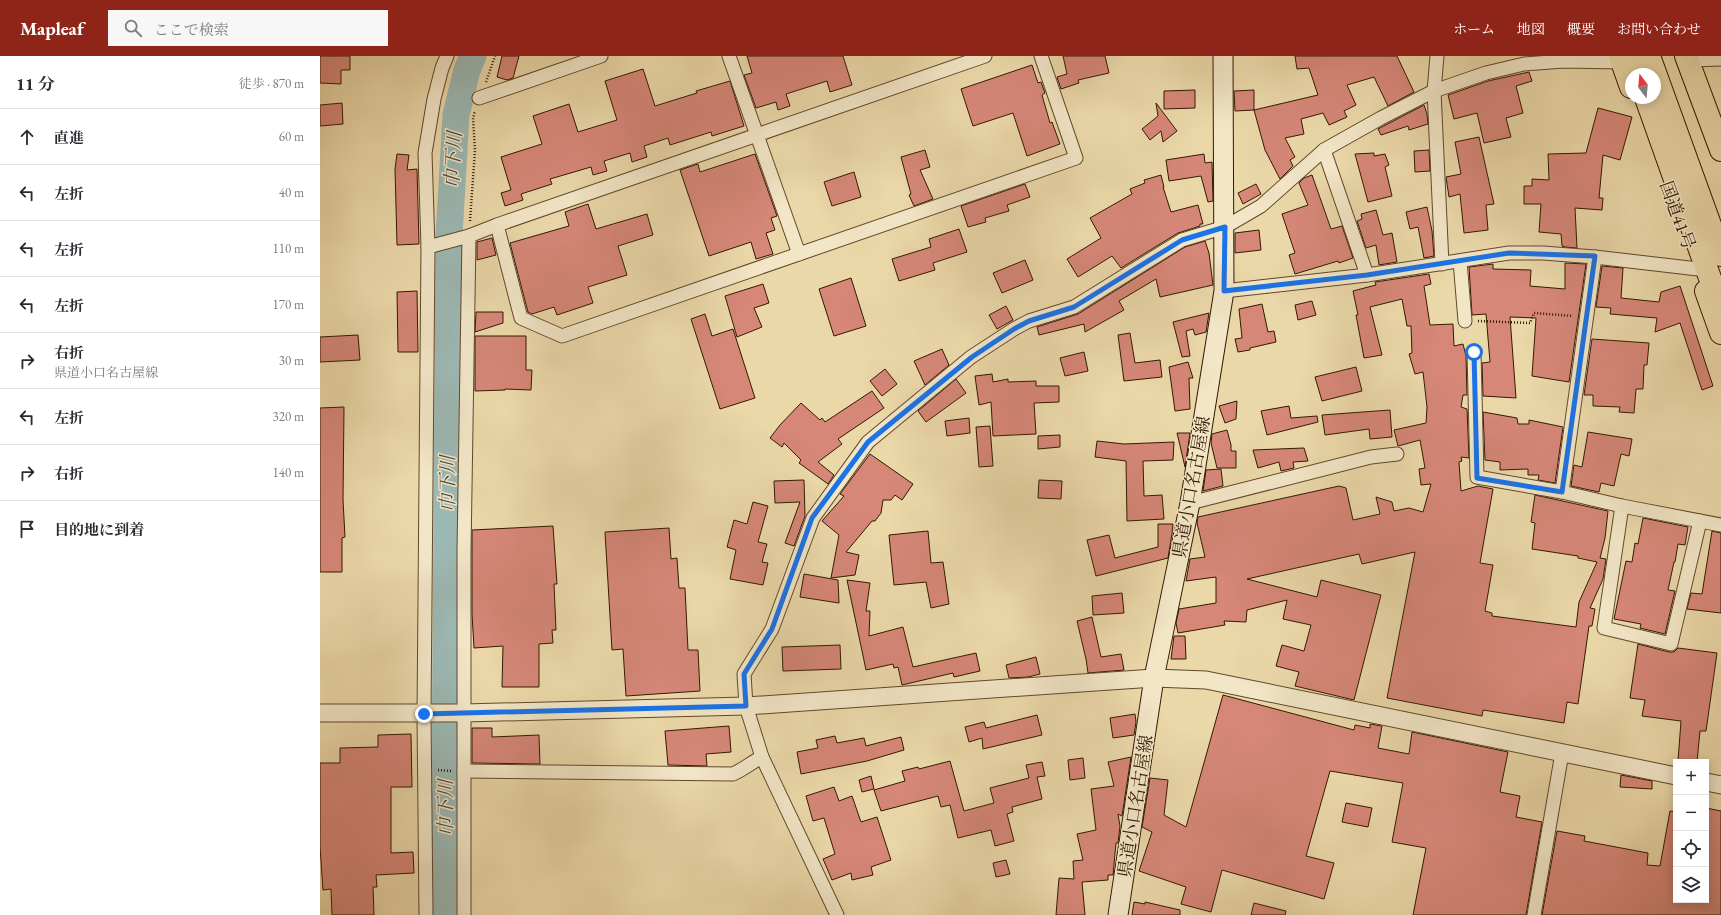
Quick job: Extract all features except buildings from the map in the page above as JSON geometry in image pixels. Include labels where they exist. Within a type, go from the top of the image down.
[{"type":"highway","points":[[1649,56],[1721,255]]},
{"type":"highway","points":[[1661,56],[1721,225]]},
{"type":"highway","points":[[1687,58],[1721,150]]},
{"type":"highway","name":"国道41号","points":[[1637,104],[1721,333]]},
{"type":"highway","points":[[1648,104],[1721,309]]},
{"type":"main road","name":"県道小口名古屋線","points":[[1118,915],[1154,678],[1190,503],[1224,291],[1225,227],[1223,56]]},
{"type":"street","points":[[426,915],[431,246],[425,153],[434,99],[442,68],[447,56]]},
{"type":"street","points":[[479,98],[601,56]]},
{"type":"street","points":[[729,56],[799,254]]},
{"type":"street","points":[[431,246],[466,237],[985,56]]},
{"type":"street","points":[[497,225],[521,318],[562,336],[1076,158],[1040,56]]},
{"type":"street","points":[[1437,56],[1434,91],[1442,264]]},
{"type":"street","points":[[1687,58],[1721,59]]},
{"type":"street","points":[[837,915],[762,757],[746,706],[744,674],[772,629],[812,518],[868,442],[972,357],[1014,329],[1029,321],[1074,307],[1182,240],[1225,227],[1261,206],[1324,150],[1380,118],[1434,91],[1486,73],[1524,64],[1564,61],[1628,62]]},
{"type":"street","points":[[1324,150],[1367,275]]},
{"type":"street","points":[[464,915],[458,771],[462,713],[466,237]]},
{"type":"street","points":[[1224,291],[1367,275],[1509,253],[1595,256],[1698,269]]},
{"type":"street","points":[[1562,492],[1595,256]]},
{"type":"street","points":[[1460,260],[1470,321]]},
{"type":"street","points":[[1474,352],[1477,478],[1562,492],[1622,506],[1721,525]]},
{"type":"street","points":[[1190,503],[1371,457],[1397,454]]},
{"type":"street","points":[[1622,506],[1604,628],[1671,644],[1700,522]]},
{"type":"street","points":[[320,713],[427,714],[746,706],[1154,678],[1206,680],[1673,775]]},
{"type":"street","points":[[1534,915],[1562,753]]},
{"type":"street","points":[[458,771],[733,774],[743,770],[749,764],[762,757]]},
{"type":"street","points":[[1709,783],[1721,785]]},
{"type":"path","points":[[466,237],[475,150],[473,118],[495,56]]},
{"type":"path","points":[[1470,321],[1530,323],[1534,313],[1587,317]]},
{"type":"path","points":[[431,770],[458,771]]},
{"type":"waterway","name":"巾下川","points":[[444,915],[449,236],[456,115],[467,70],[473,56]]},
{"type":"route","points":[[424,714],[746,706],[744,674],[772,629],[812,518],[868,442],[972,357],[1014,329],[1029,321],[1074,307],[1136,270],[1182,240],[1225,227],[1224,291],[1367,275],[1509,253],[1595,256],[1562,492],[1477,478],[1474,352]]}]
